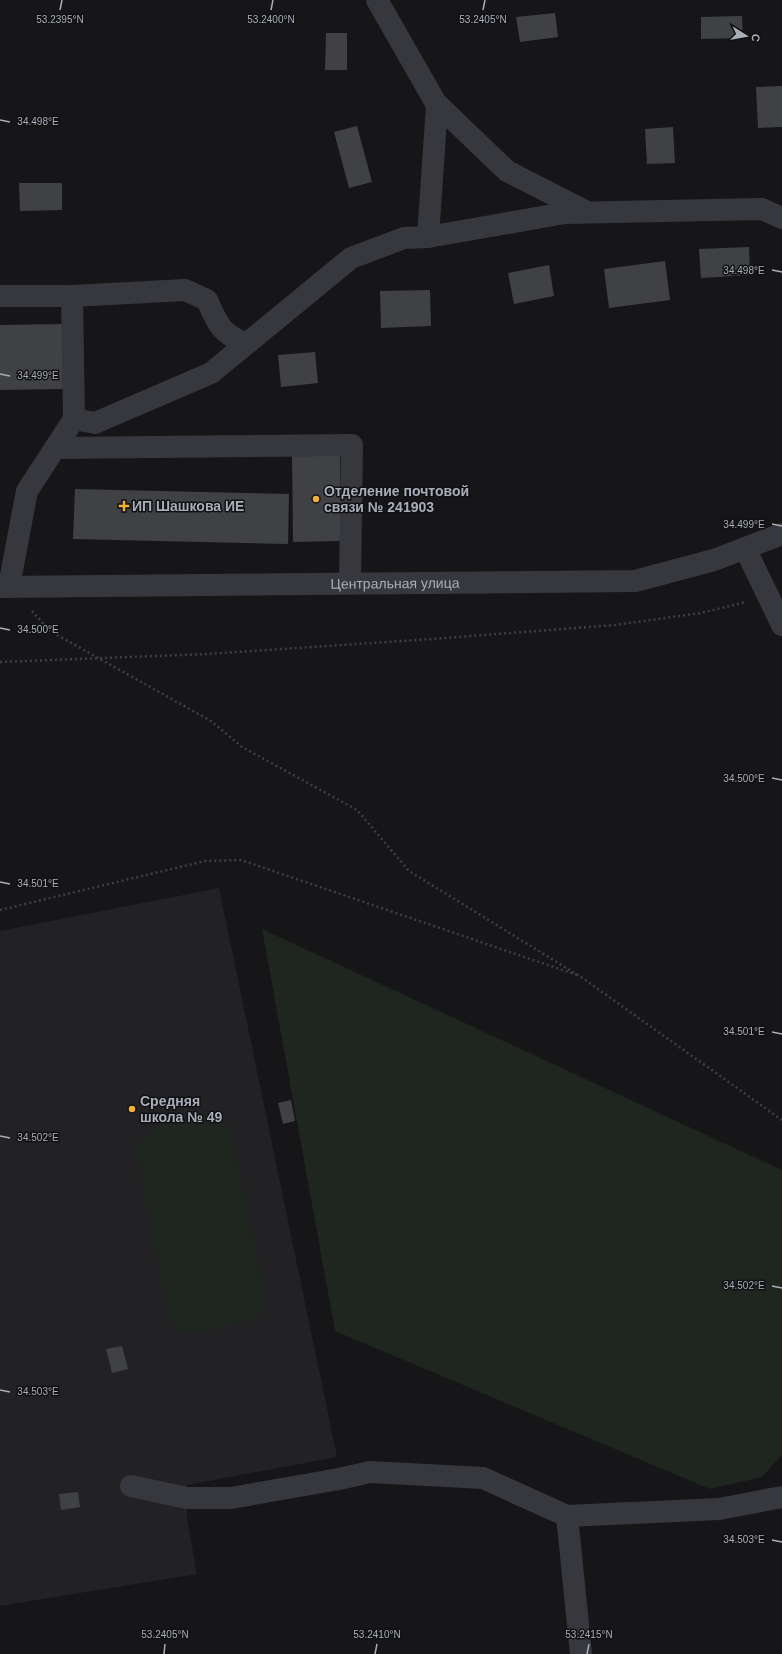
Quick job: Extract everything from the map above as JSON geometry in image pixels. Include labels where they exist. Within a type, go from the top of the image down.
[{"type":"street","points":[[377,0],[437,104],[507,171],[588,213]]},
{"type":"street","points":[[428,237],[437,104]]},
{"type":"street","points":[[74,419],[96,423],[211,373],[351,258],[404,238],[428,237],[565,213],[762,209],[782,218]]},
{"type":"street","points":[[0,296],[72,296],[185,290],[207,300],[218,326],[234,338],[246,344]]},
{"type":"street","points":[[4,586],[27,491],[74,419],[72,296]]},
{"type":"street","points":[[55,448],[352,445],[350,583]]},
{"type":"street","name":"Центральная улица","points":[[4,586],[635,581],[714,560],[782,534]]},
{"type":"street","points":[[745,548],[782,625]]},
{"type":"street","points":[[132,1486],[187,1498],[232,1498],[370,1472],[483,1478],[567,1516],[719,1508],[782,1497]]},
{"type":"street","points":[[567,1516],[581,1654]]},
{"type":"path","points":[[4,586],[50,631],[212,721],[242,747],[357,810],[408,871],[581,977],[782,1120]]},
{"type":"path","points":[[0,662],[207,654],[432,639],[615,624],[701,613],[768,596]]},
{"type":"path","points":[[0,910],[205,861],[241,860],[581,977]]},
{"type":"shaded area","name":"Средняя школа № 49","points":[[219,888],[337,1457],[187,1485],[187,1518],[197,1574],[0,1606],[0,931]]},
{"type":"shaded area","points":[[262,929],[782,1170],[782,1455],[762,1477],[710,1489],[335,1331]]},
{"type":"shaded area","points":[[201,1115],[219,1118],[231,1133],[265,1295],[261,1309],[255,1317],[251,1319],[210,1330],[186,1333],[174,1326],[167,1312],[138,1159],[138,1146],[141,1140],[156,1130],[175,1122]]},
{"type":"building","points":[[555,13],[558,37],[520,42],[516,17]]},
{"type":"building","points":[[742,16],[743,38],[701,39],[701,17]]},
{"type":"building","points":[[326,33],[347,33],[347,70],[325,70]]},
{"type":"building","points":[[782,86],[782,127],[758,128],[756,87]]},
{"type":"building","points":[[357,126],[372,182],[349,188],[334,132]]},
{"type":"building","points":[[673,127],[675,163],[647,164],[645,129]]},
{"type":"building","points":[[19,183],[62,183],[62,210],[20,211]]},
{"type":"building","points":[[749,247],[750,275],[701,278],[699,249]]},
{"type":"building","points":[[665,261],[670,300],[609,308],[604,269]]},
{"type":"building","points":[[549,265],[554,296],[514,304],[508,273]]},
{"type":"building","points":[[430,290],[431,326],[381,328],[380,291]]},
{"type":"building","points":[[62,324],[63,389],[0,390],[0,325]]},
{"type":"building","points":[[315,352],[318,383],[281,387],[278,355]]},
{"type":"building","name":"Отделение почтовой связи № 241903","points":[[292,456],[340,456],[340,541],[293,542]]},
{"type":"building","points":[[75,489],[289,494],[288,544],[73,539]]},
{"type":"building","points":[[291,1100],[295,1121],[283,1124],[278,1103]]},
{"type":"building","points":[[122,1346],[128,1369],[112,1373],[106,1349]]},
{"type":"building","points":[[78,1492],[80,1507],[61,1510],[59,1494]]},
{"type":"place","name":"Отделение почтовой связи № 241903","points":[[316,499]]},
{"type":"place","name":"ИП Шашкова ИЕ","points":[[124,506]]},
{"type":"place","name":"Средняя школа № 49","points":[[132,1109]]}]
